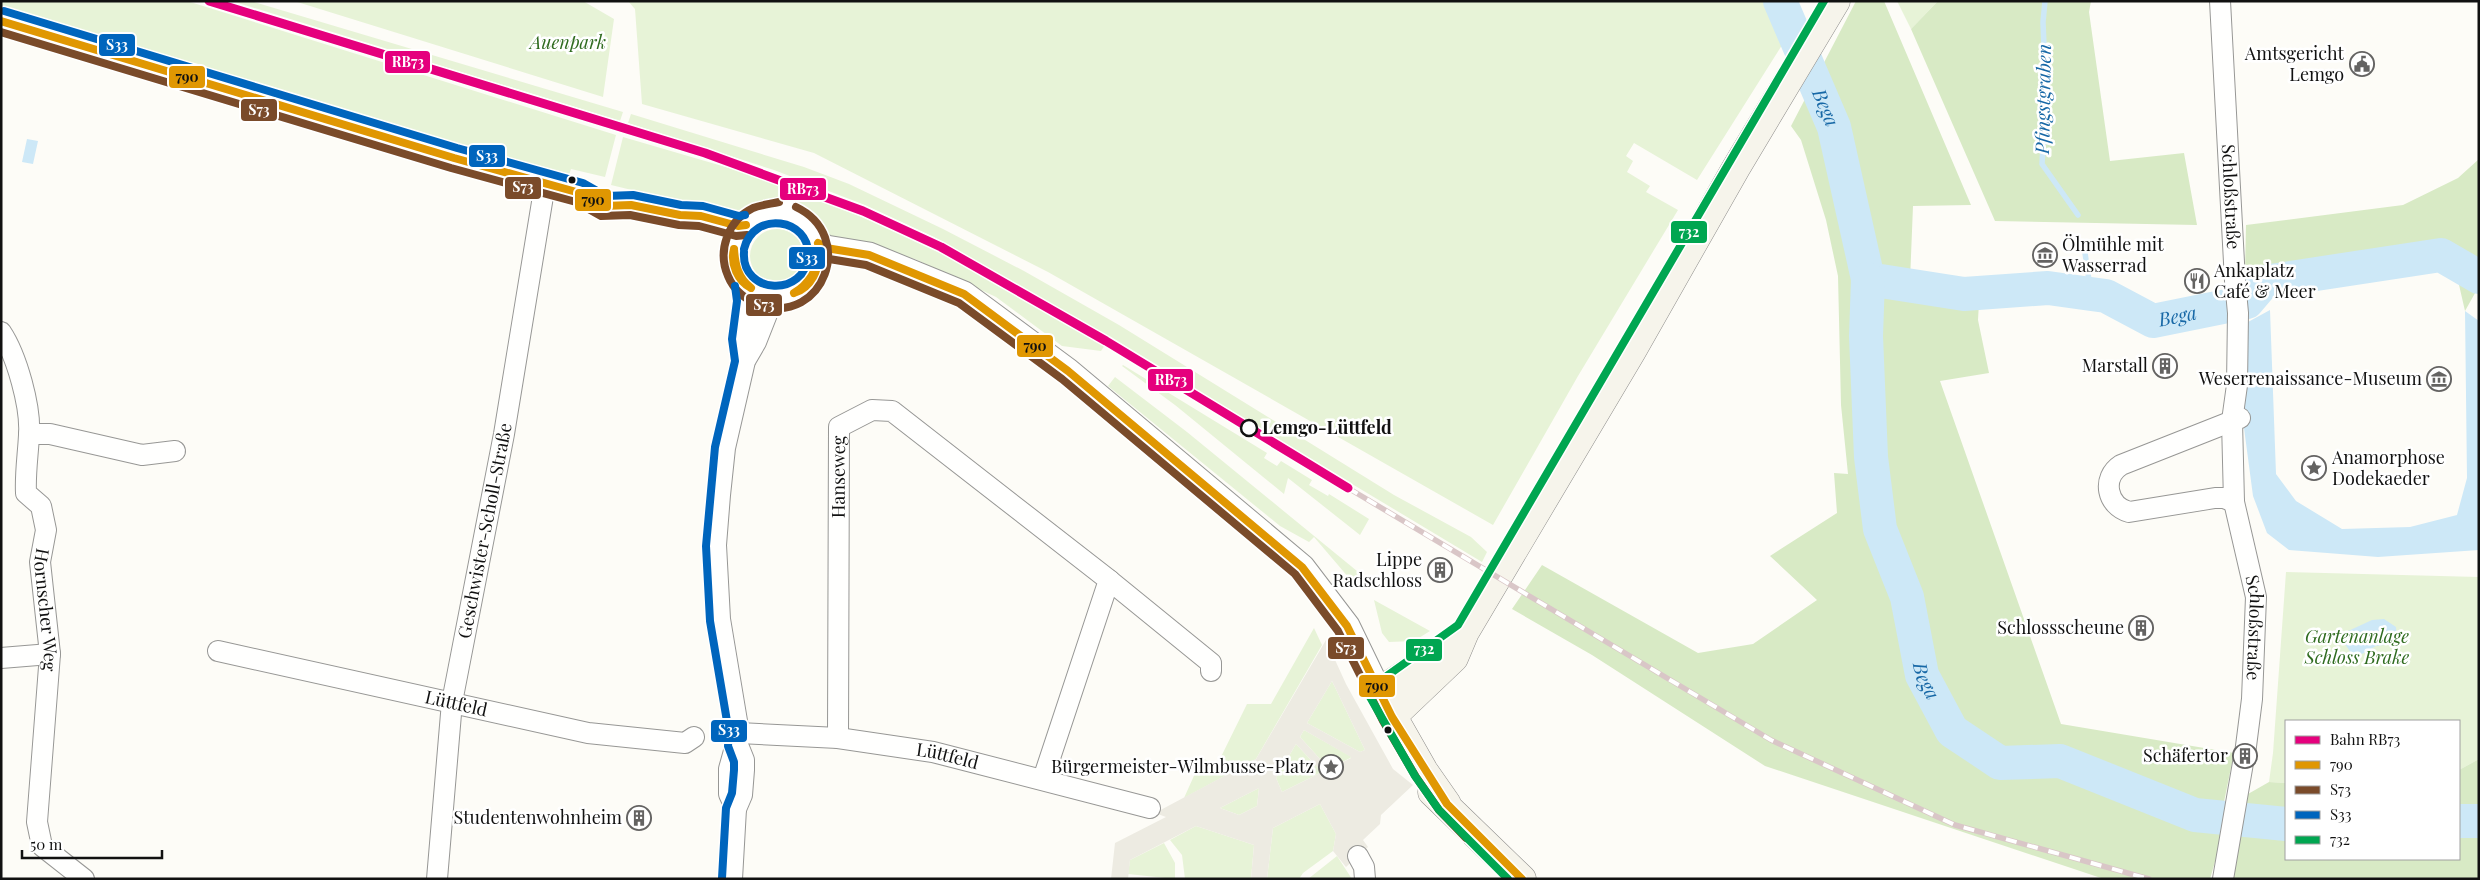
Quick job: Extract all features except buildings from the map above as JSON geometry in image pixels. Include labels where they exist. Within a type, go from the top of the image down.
[{"type":"main road","points":[[1392,717],[1454,658],[1465,632],[1622,368],[1736,168],[1783,93],[1836,1]]},
{"type":"main road","points":[[1465,632],[1379,692],[1392,717],[1402,749],[1418,776],[1431,791],[1447,804],[1522,879]]},
{"type":"street","name":"Schloßstraße","points":[[2220,1],[2238,313],[2234,502],[2256,597],[2252,699],[2223,879]]},
{"type":"street","points":[[1,20],[580,193],[604,206],[631,205],[680,215],[701,216],[738,226],[740,235],[735,267],[745,284],[747,301],[742,339],[745,361]]},
{"type":"street","name":"Geschwister-Scholl-Straße","points":[[437,879],[452,702],[504,434],[545,184]]},
{"type":"street","points":[[740,235],[756,217],[768,213],[787,214],[804,222],[818,243],[819,256],[817,268],[812,280],[802,290],[791,296],[766,297],[745,284]]},
{"type":"street","points":[[818,243],[826,248],[869,255],[964,294],[1068,371],[1302,567],[1347,626],[1379,692]]},
{"type":"street","points":[[817,268],[838,264],[891,264]]},
{"type":"street","points":[[732,879],[736,810],[742,795],[744,760],[738,739],[720,619],[716,546],[725,448],[745,361],[756,342],[769,309],[778,298]]},
{"type":"street","name":"Hornscher Weg","points":[[1,332],[11,347],[28,413],[29,434],[25,470],[26,493],[41,506],[46,530],[40,562],[50,654],[37,822],[42,846],[84,879]]},
{"type":"street","name":"Hanseweg","points":[[838,738],[839,428],[872,410],[892,411],[1109,580],[1211,663],[1211,671]]},
{"type":"street","points":[[2234,502],[2224,498],[2215,498],[2129,512],[2116,505],[2110,498],[2108,488],[2112,473],[2121,465],[2236,420]]},
{"type":"street","points":[[29,434],[50,434],[142,455],[176,451]]},
{"type":"street","points":[[1043,779],[1109,580]]},
{"type":"street","name":"Lüttfeld","points":[[218,651],[588,734],[685,743],[694,737]]},
{"type":"street","points":[[1,658],[50,654]]},
{"type":"street","name":"Lüttfeld","points":[[738,739],[838,738],[933,752],[1150,808]]},
{"type":"street","points":[[1358,856],[1364,867],[1365,879]]},
{"type":"green space","points":[[1,1],[187,1],[616,135],[605,177],[571,169],[569,175],[431,139],[1,11]]},
{"type":"green space","points":[[232,1],[251,1],[623,112],[620,121]]},
{"type":"green space","name":"Auenpark","points":[[294,1],[583,1],[614,19],[603,97]]},
{"type":"green space","points":[[628,1],[1766,1],[1784,42],[1697,180],[1634,143],[1626,156],[1633,161],[1627,172],[1650,186],[1646,192],[1678,210],[1578,376],[1493,525],[1048,272],[814,153],[642,104],[635,9]]},
{"type":"green space","points":[[1856,1],[1884,1],[1971,205],[1913,206],[1910,281],[1953,287],[1980,285],[1978,320],[1989,373],[1940,381],[2061,724],[2234,753],[2224,802],[2221,841],[2210,879],[2104,879],[1765,766],[1592,655],[1512,609],[1542,565],[1698,653],[1753,644],[1817,600],[1770,556],[1837,513],[1834,473],[1848,474],[1841,405],[1838,276],[1826,220],[1801,140],[1791,126]]},
{"type":"green space","points":[[1897,1],[1938,1],[1911,29]]},
{"type":"green space","points":[[1938,1],[2091,1],[2089,12],[2110,161],[2184,153],[2197,225],[1995,221],[1911,29]]},
{"type":"green space","points":[[631,114],[804,167],[849,184],[943,229],[1024,271],[1119,325],[1394,495],[1471,537],[1487,552],[1482,562],[1109,338],[934,237],[865,205],[774,170],[628,123]]},
{"type":"green space","points":[[623,137],[770,180],[929,244],[1105,345],[1101,351],[1062,346],[996,297],[915,259],[826,237],[812,220],[796,209],[769,206],[740,216],[611,185]]},
{"type":"green space","points":[[2479,159],[2479,286],[2465,311],[2449,241],[2245,274],[2246,225],[2403,205],[2458,178]]},
{"type":"green space","points":[[772,229],[782,229],[796,237],[802,246],[804,256],[802,266],[796,275],[782,283],[772,283],[762,278],[755,271],[750,261],[750,251],[755,241],[762,234]]},
{"type":"green space","points":[[1123,365],[1267,453],[1264,458],[1277,466],[1281,461],[1312,480],[1309,485],[1328,496],[1329,494],[1369,519],[1360,535],[1288,478],[1284,494]]},
{"type":"green space","points":[[1115,377],[1187,432],[1357,571],[1358,578],[1355,585],[1314,537],[1309,542],[1280,526],[1108,386]]},
{"type":"green space","name":"Gartenanlage Schloss Brake","points":[[2286,572],[2479,577],[2479,759],[2460,769],[2460,720],[2285,720],[2285,783],[2269,782],[2273,753]]},
{"type":"green space","points":[[1374,600],[1430,631],[1414,641],[1389,642],[1382,633]]},
{"type":"green space","points":[[1314,628],[1322,645],[1256,759],[1184,798],[1202,758],[1217,765],[1247,704],[1271,704]]},
{"type":"green space","points":[[1332,681],[1365,750],[1360,752],[1307,723]]},
{"type":"green space","points":[[1304,730],[1352,757],[1329,769],[1300,737]]},
{"type":"green space","points":[[1296,744],[1322,772],[1282,792],[1276,778]]},
{"type":"green space","points":[[2479,759],[2479,879],[2233,879],[2248,794],[2269,782],[2285,783],[2285,860],[2460,860],[2460,769]]},
{"type":"green space","points":[[1259,788],[1257,806],[1239,815],[1220,808]]},
{"type":"green space","points":[[1320,804],[1336,834],[1333,851],[1303,873],[1299,879],[1267,879],[1273,828]]},
{"type":"green space","points":[[1196,826],[1254,845],[1251,879],[1185,879],[1182,855],[1170,840]]},
{"type":"green space","points":[[1164,843],[1175,863],[1175,879],[1128,874],[1130,860]]},
{"type":"green space","points":[[1337,856],[1352,879],[1308,879]]},
{"type":"shaded area","points":[[1326,640],[1346,684],[1393,769],[1413,785],[1381,815],[1380,824],[1363,840],[1368,847],[1346,867],[1333,851],[1336,834],[1320,804],[1273,828],[1267,879],[1251,879],[1254,845],[1196,826],[1130,860],[1128,879],[1111,879],[1115,843],[1166,817],[1155,813],[1256,759]],"holes":[[[1332,681],[1365,750],[1360,752],[1307,723]],[[1304,730],[1351,758],[1329,769],[1300,737]],[[1296,744],[1322,772],[1282,792],[1276,778]],[[1259,788],[1257,806],[1239,815],[1220,808]]]},
{"type":"water","points":[[27,139],[38,141],[33,164],[22,162]]},
{"type":"water","points":[[2270,310],[2276,474],[2296,501],[2342,529],[2410,527],[2457,515],[2467,478],[2465,311],[2479,321],[2479,550],[2378,557],[2289,550],[2267,533],[2253,496],[2244,428],[2248,322]]},
{"type":"water","points":[[2384,619],[2396,627],[2397,638],[2393,644],[2376,646],[2362,654],[2353,656],[2345,644],[2346,632],[2372,620]]},
{"type":"waterway","name":"Bega","points":[[1780,1],[1834,127],[1868,279],[1964,294],[2048,288],[2106,296],[2153,321],[2247,302],[2264,282],[2441,255],[2479,277]]},
{"type":"waterway","name":"Pfingstgraben","points":[[2045,1],[2043,22],[2046,95],[2042,164],[2078,215]]},
{"type":"waterway","name":"Pfingstgraben","points":[[2084,246],[2091,294]]},
{"type":"waterway","name":"Bega","points":[[1868,279],[1866,336],[1871,457],[1880,529],[1907,597],[1922,675],[1952,731],[2000,763],[2060,761],[2195,815],[2285,824]]},
{"type":"waterway","name":"Bega","points":[[2460,821],[2479,821]]},
{"type":"railway","points":[[1348,488],[1771,740],[1955,825],[2149,879]]},
{"type":"rail line","name":"RB73","points":[[209,1],[705,153],[863,211],[941,247],[1106,341],[1348,488]]},
{"type":"transit line","name":"732","points":[[1508,879],[1439,810],[1415,776],[1370,697],[1370,688],[1458,625],[1824,1]]},
{"type":"transit line","name":"S33","points":[[4,11],[457,148],[583,183],[606,196],[633,195],[681,205],[703,206],[739,216],[745,215]]},
{"type":"transit line","name":"790","points":[[1,21],[454,158],[580,193],[604,206],[631,205],[680,215],[701,216],[738,226],[746,225]]},
{"type":"transit line","name":"S73","points":[[1,32],[451,168],[576,202],[601,216],[630,215],[679,225],[699,226],[736,236],[747,235]]},
{"type":"transit line","name":"S73","points":[[779,202],[756,207],[744,213],[731,228],[724,247],[725,266],[734,286],[742,295],[761,305],[783,308],[801,302],[815,290],[825,274],[828,256],[825,237],[815,220],[796,207]]},
{"type":"transit line","name":"S33","points":[[744,249],[750,236],[759,228],[769,224],[780,223],[800,233],[806,243],[808,255],[805,269],[797,279],[786,284],[774,286],[762,283],[752,277],[746,266],[744,252]]},
{"type":"transit line","name":"790","points":[[818,243],[826,248],[869,255],[964,294],[1068,371],[1302,567],[1347,626],[1392,717],[1447,804],[1522,879]]},
{"type":"transit line","name":"790","points":[[734,249],[738,271],[751,288]]},
{"type":"transit line","name":"790","points":[[734,249],[733,260],[736,272],[742,281],[751,288]]},
{"type":"transit line","name":"S73","points":[[813,251],[823,258],[866,265],[959,303],[1062,379],[1295,574],[1338,631],[1383,721],[1416,777],[1439,810],[1466,838]]},
{"type":"transit line","name":"790","points":[[794,293],[804,286],[812,276],[817,264],[818,252]]},
{"type":"transit line","name":"790","points":[[794,293],[805,287],[813,277],[816,271],[818,252]]},
{"type":"transit line","name":"S33","points":[[722,878],[726,808],[732,793],[734,762],[728,746],[729,733],[710,621],[706,546],[715,447],[735,361],[732,339],[737,301],[735,286]]},
{"type":"place","name":"Amtsgericht Lemgo","points":[[2362,64]]},
{"type":"place","name":"Ölmühle mit Wasserrad","points":[[2045,255]]},
{"type":"place","name":"Ankaplatz Café & Meer","points":[[2197,281]]},
{"type":"place","name":"Marstall","points":[[2165,366]]},
{"type":"place","name":"Weserrenaissance-Museum","points":[[2439,379]]},
{"type":"place","name":"Lemgo-Lüttfeld","points":[[1249,428]]},
{"type":"place","name":"Anamorphose Dodekaeder","points":[[2314,468]]},
{"type":"place","name":"Lippe Radschloss","points":[[1440,570]]},
{"type":"place","name":"Schlossscheune","points":[[2141,628]]},
{"type":"place","name":"Schäfertor","points":[[2245,756]]},
{"type":"place","name":"Bürgermeister-Wilmbusse-Platz","points":[[1331,767]]},
{"type":"place","name":"Studentenwohnheim","points":[[639,818]]}]
